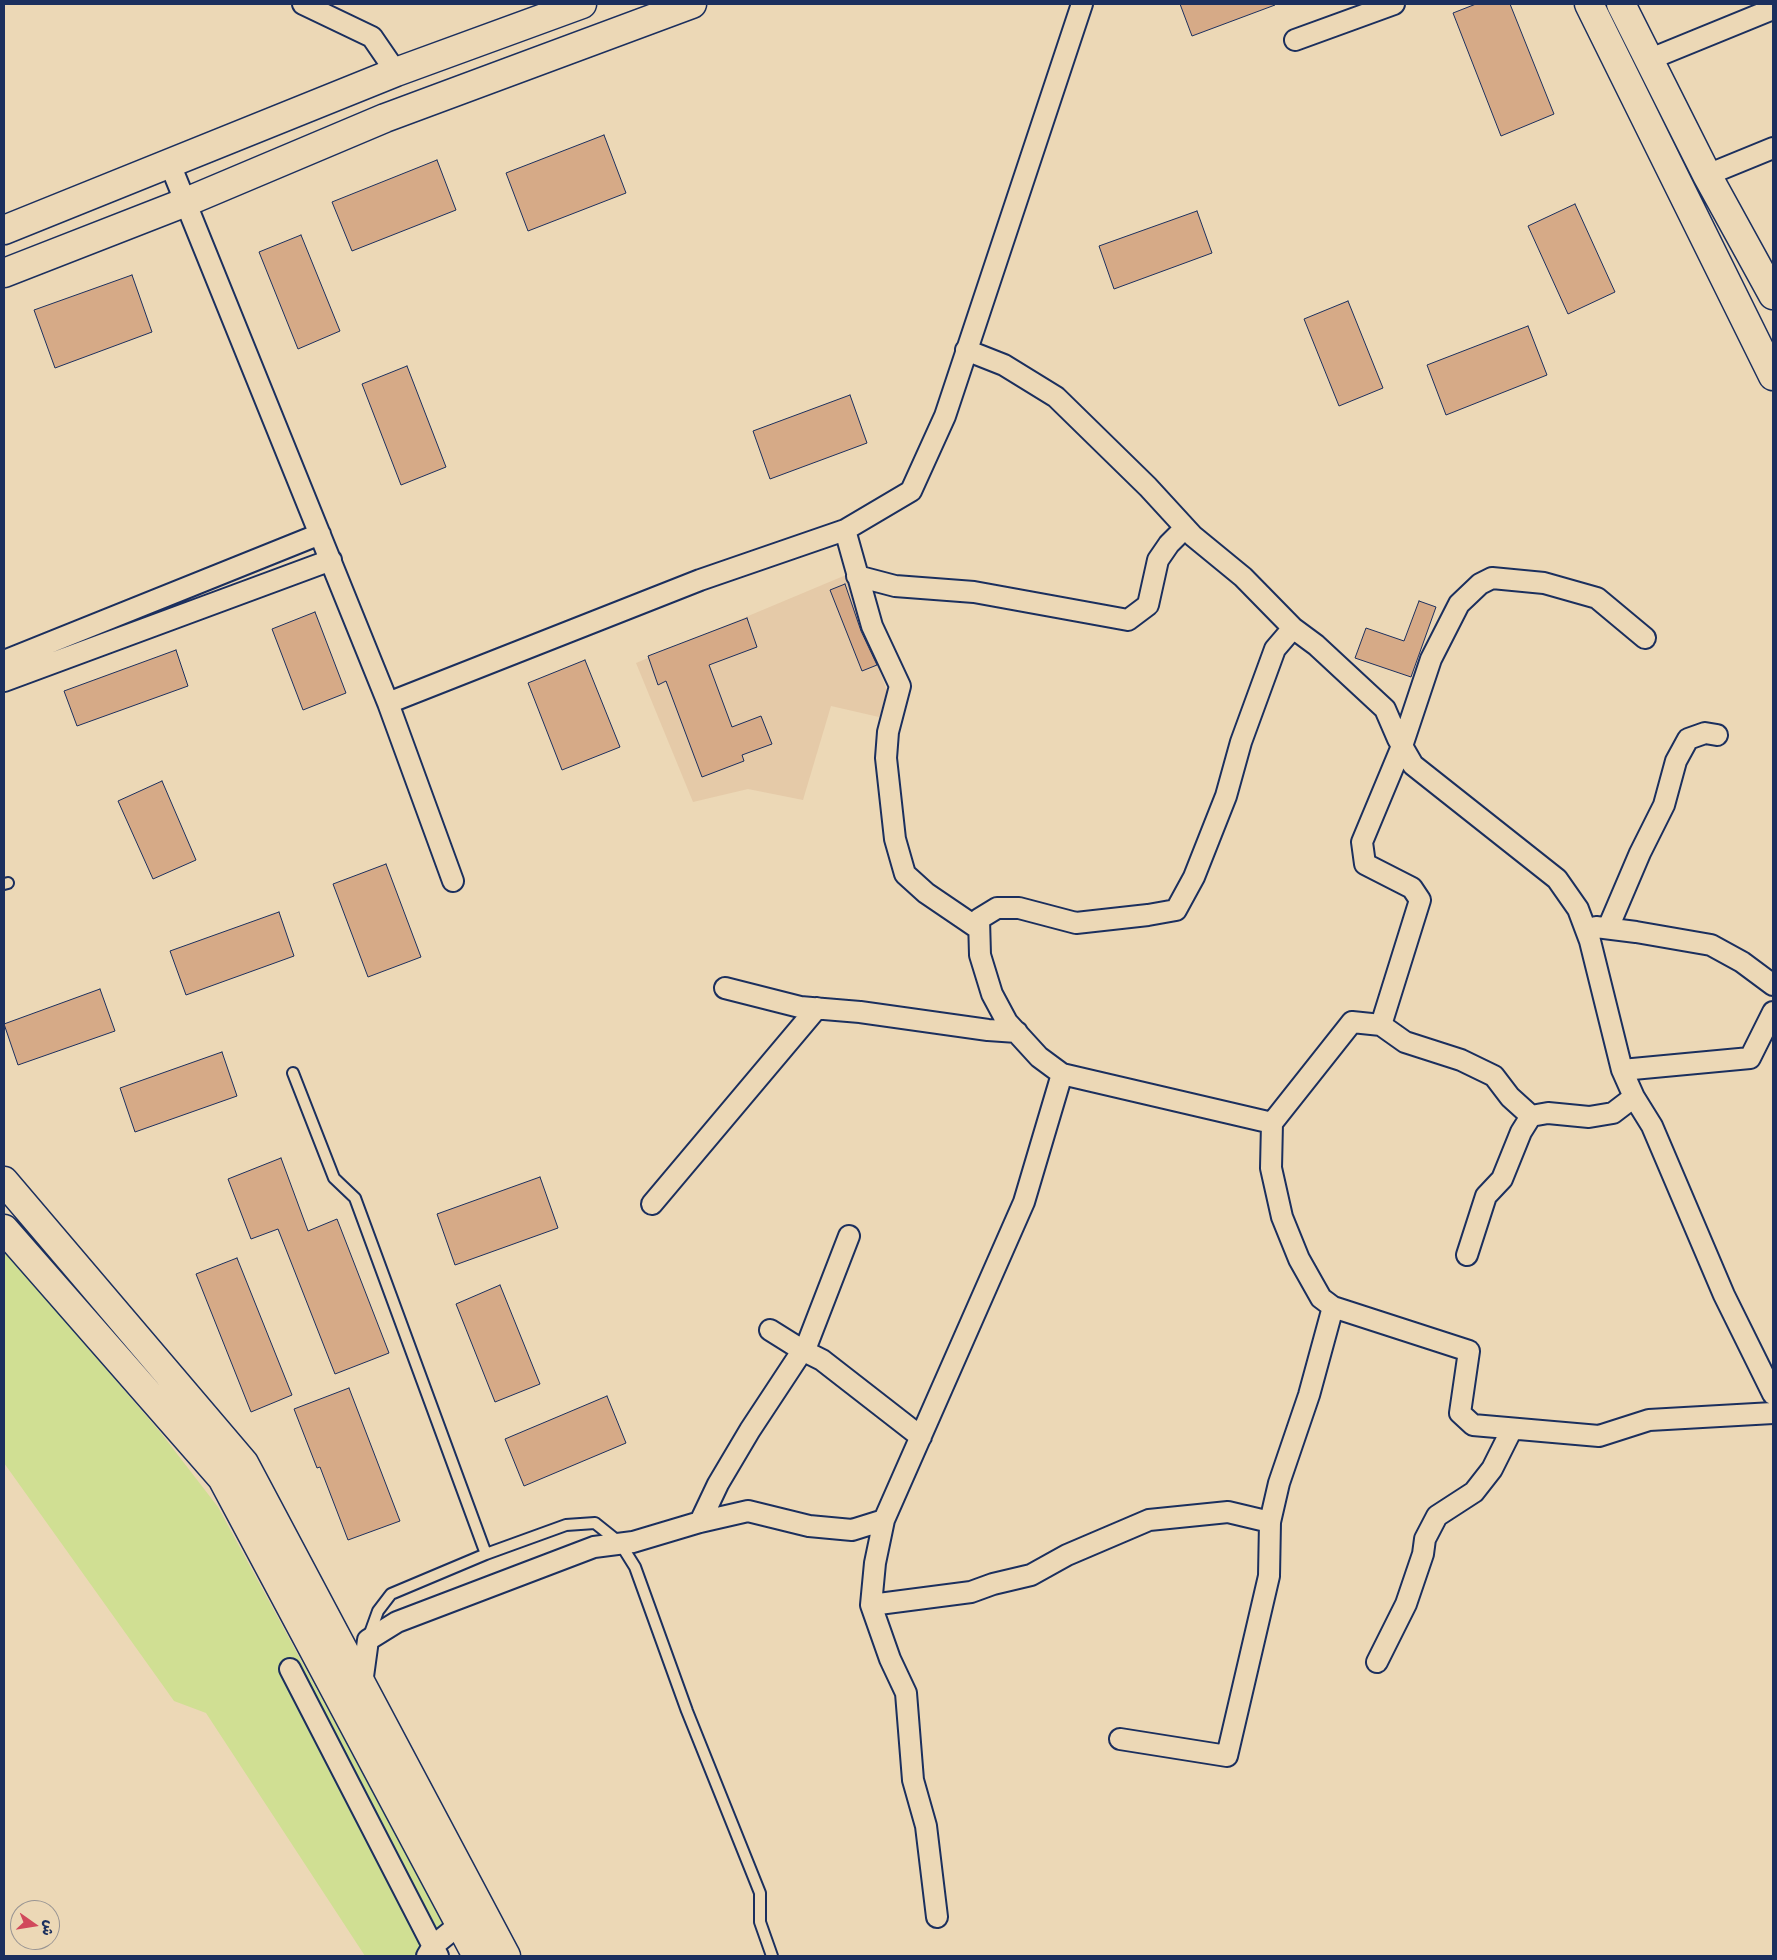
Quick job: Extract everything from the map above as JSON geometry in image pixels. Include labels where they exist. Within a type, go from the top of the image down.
[{"type":"main road","points":[[4,230],[396,72],[582,4]]},
{"type":"main road","points":[[4,273],[186,202],[385,118],[692,4]]},
{"type":"main road","points":[[1589,4],[1773,376]]},
{"type":"main road","points":[[1620,4],[1707,175],[1773,295]]},
{"type":"main road","points":[[4,1181],[244,1463],[506,1956]]},
{"type":"main road","points":[[4,1229],[222,1478],[477,1956]]},
{"type":"street","points":[[303,4],[372,37],[396,72]]},
{"type":"street","points":[[388,703],[700,580],[845,530],[911,490],[945,416],[1082,4]]},
{"type":"street","points":[[1295,40],[1394,4]]},
{"type":"street","points":[[1648,60],[1773,9]]},
{"type":"street","points":[[1707,175],[1773,148]]},
{"type":"street","points":[[170,164],[388,703],[454,880]]},
{"type":"street","points":[[966,350],[1004,365],[1056,397],[1148,487],[1193,536],[1242,577],[1293,628],[1316,645],[1385,709],[1413,765],[1557,879],[1578,909],[1590,941],[1622,1070],[1634,1097],[1652,1126],[1724,1294],[1773,1394]]},
{"type":"street","points":[[857,576],[894,586],[974,592],[1128,620],[1148,605],[1158,560],[1169,544],[1185,528]]},
{"type":"street","points":[[845,530],[872,626],[900,686],[888,732],[886,758],[895,839],[905,874],[926,893],[979,929]]},
{"type":"street","points":[[4,661],[320,534]]},
{"type":"street","points":[[4,681],[331,560]]},
{"type":"street","points":[[1381,1025],[1420,900],[1412,888],[1365,864],[1362,842],[1402,746],[1430,659],[1459,604],[1480,584],[1492,578],[1544,583],[1597,598],[1645,638]]},
{"type":"street","points":[[1272,1123],[1062,1074],[1039,1057],[1007,1022],[992,994],[980,955],[979,920],[997,908],[1019,908],[1076,923],[1176,910],[1194,877],[1226,796],[1241,742],[1275,649],[1293,628]]},
{"type":"street","points":[[1608,928],[1640,853],[1664,804],[1676,761],[1688,739],[1705,733],[1717,735]]},
{"type":"street","points":[[1584,926],[1608,928],[1711,946],[1742,962],[1773,985]]},
{"type":"street","points":[[725,988],[800,1007],[860,1012],[988,1030],[1017,1032]]},
{"type":"street","points":[[652,1204],[817,1008]]},
{"type":"street","points":[[1622,1070],[1750,1058],[1773,1012]]},
{"type":"street","points":[[1531,1116],[1510,1097],[1494,1076],[1461,1060],[1404,1042],[1381,1025],[1352,1022],[1272,1123],[1271,1168],[1282,1217],[1299,1259],[1321,1298],[1333,1307],[1469,1351],[1460,1413],[1473,1426],[1600,1436],[1649,1420],[1773,1413]]},
{"type":"street","points":[[937,1917],[926,1826],[913,1780],[906,1693],[890,1659],[871,1605],[875,1563],[884,1520],[1024,1202],[1062,1074]]},
{"type":"street","points":[[1467,1255],[1486,1196],[1502,1180],[1520,1132],[1531,1116],[1548,1113],[1589,1117],[1613,1113],[1634,1097]]},
{"type":"street","points":[[700,1522],[718,1484],[750,1430],[808,1342],[849,1236]]},
{"type":"street","points":[[1120,1739],[1227,1756],[1269,1576],[1270,1522],[1279,1482],[1309,1395],[1333,1307]]},
{"type":"street","points":[[770,1330],[822,1360],[921,1437]]},
{"type":"street","points":[[1377,1662],[1406,1604],[1423,1554],[1425,1539],[1437,1516],[1474,1492],[1492,1469],[1512,1429]]},
{"type":"street","points":[[362,1684],[368,1640],[397,1622],[594,1547],[633,1542],[700,1522],[748,1511],[809,1526],[852,1530],[884,1520]]},
{"type":"street","points":[[871,1605],[971,1592],[993,1584],[1031,1575],[1067,1555],[1149,1520],[1183,1515],[1228,1512],[1270,1522]]},
{"type":"street","points":[[290,1669],[433,1953],[460,1924]]},
{"type":"lane","points":[[293,1073],[334,1178],[355,1198],[486,1554]]},
{"type":"lane","points":[[368,1640],[378,1611],[391,1594],[486,1554],[566,1525],[595,1523],[620,1543],[635,1567],[687,1711],[760,1892],[760,1922],[772,1956]]},
{"type":"shaded area","points":[[846,575],[889,697],[879,717],[831,706],[803,800],[748,789],[693,802],[636,663]]},
{"type":"green space","points":[[4,1250],[161,1433],[218,1507],[444,1924],[419,1956],[365,1956],[206,1713],[174,1701],[4,1463]]},
{"type":"building","points":[[1180,4],[1274,4],[1275,5],[1192,36]]},
{"type":"building","points":[[1476,4],[1510,4],[1554,114],[1501,136],[1453,13]]},
{"type":"building","points":[[604,135],[626,193],[528,231],[506,173]]},
{"type":"building","points":[[437,160],[456,210],[352,251],[332,202]]},
{"type":"building","points":[[1575,204],[1615,292],[1568,314],[1528,226]]},
{"type":"building","points":[[1197,211],[1212,253],[1114,289],[1099,246]]},
{"type":"building","points":[[301,235],[340,331],[298,349],[259,252]]},
{"type":"building","points":[[132,275],[152,332],[55,368],[34,310]]},
{"type":"building","points":[[1348,301],[1383,388],[1339,406],[1304,319]]},
{"type":"building","points":[[1528,326],[1547,375],[1446,415],[1427,365]]},
{"type":"building","points":[[407,366],[446,467],[401,485],[362,384]]},
{"type":"building","points":[[850,395],[867,443],[770,479],[753,431]]},
{"type":"building","points":[[845,584],[861,631],[877,665],[862,671],[830,590]]},
{"type":"building","points":[[1419,601],[1436,607],[1411,677],[1355,658],[1366,628],[1404,641]]},
{"type":"building","points":[[315,612],[346,693],[303,710],[272,629]]},
{"type":"building","points":[[747,618],[757,647],[709,665],[732,727],[761,716],[772,744],[742,755],[744,761],[702,777],[666,681],[658,685],[648,656]]},
{"type":"building","points":[[176,650],[188,686],[77,726],[64,691]]},
{"type":"building","points":[[585,660],[620,747],[562,770],[528,683]]},
{"type":"building","points":[[162,781],[196,860],[153,879],[118,801]]},
{"type":"building","points":[[386,864],[421,957],[368,977],[333,884]]},
{"type":"building","points":[[279,912],[294,956],[186,995],[170,951]]},
{"type":"building","points":[[100,989],[115,1031],[18,1065],[4,1024]]},
{"type":"building","points":[[222,1052],[237,1096],[135,1132],[120,1088]]},
{"type":"building","points":[[281,1158],[308,1231],[337,1219],[389,1353],[335,1374],[278,1229],[251,1239],[228,1179]]},
{"type":"building","points":[[540,1177],[558,1228],[455,1265],[437,1214]]},
{"type":"building","points":[[237,1258],[292,1395],[251,1412],[196,1274]]},
{"type":"building","points":[[500,1285],[540,1384],[495,1402],[456,1304]]},
{"type":"building","points":[[349,1388],[400,1521],[348,1540],[320,1467],[317,1468],[294,1409]]},
{"type":"building","points":[[607,1396],[626,1443],[524,1486],[505,1439]]}]
